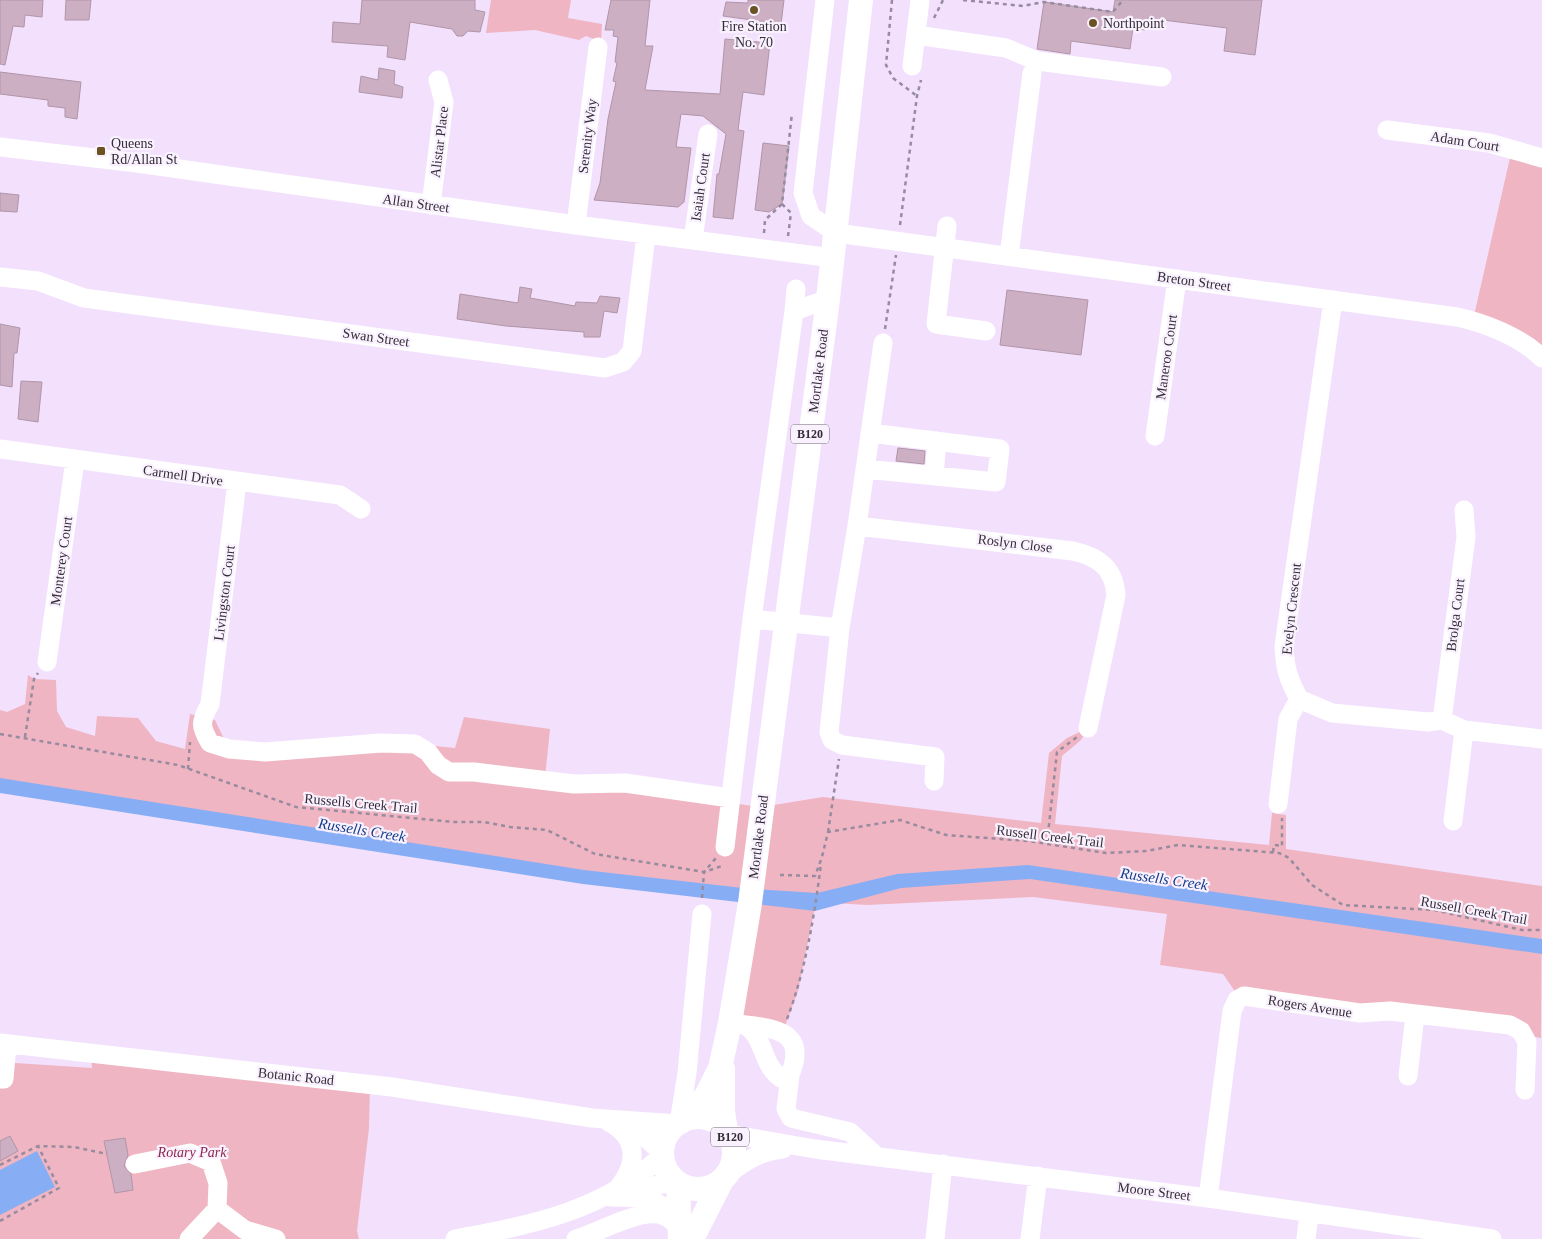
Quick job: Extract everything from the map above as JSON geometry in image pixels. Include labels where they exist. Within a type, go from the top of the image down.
[{"type":"main road","name":"Mortlake Road","points":[[679,1123],[699,1104],[713,1085],[724,1052],[737,1024],[750,902],[785,622],[833,258],[861,0]]},
{"type":"main road","name":"Mortlake Road","points":[[724,1052],[723,1100],[727,1133]]},
{"type":"main road","name":"B120","points":[[662,1154],[666,1138],[679,1123],[693,1118],[706,1118],[717,1123],[727,1133],[733,1146],[734,1158],[692,1239]]},
{"type":"main road","points":[[662,1154],[665,1167],[677,1182],[700,1189],[712,1186],[724,1177]]},
{"type":"main road","points":[[677,1182],[677,1234]]},
{"type":"street","points":[[825,0],[803,193],[811,216],[836,233]]},
{"type":"street","points":[[917,69],[923,35],[920,0]]},
{"type":"street","points":[[923,35],[1006,48],[1037,61],[1162,77]]},
{"type":"street","name":"Serenity Way","points":[[576,225],[601,45]]},
{"type":"street","points":[[1009,256],[1032,73]]},
{"type":"street","name":"Alistar Place","points":[[431,205],[444,102],[438,80]]},
{"type":"street","name":"Adam Court","points":[[1387,130],[1490,144],[1542,158]]},
{"type":"street","name":"Isaiah Court","points":[[693,240],[708,134]]},
{"type":"street","name":"Allan Street","points":[[0,147],[137,163],[576,225],[833,258]]},
{"type":"street","points":[[947,226],[936,324],[986,331]]},
{"type":"street","name":"Breton Street","points":[[836,233],[1482,322],[1540,353]]},
{"type":"street","name":"Swan Street","points":[[0,277],[38,280],[84,298],[605,368],[623,362],[632,350],[646,234]]},
{"type":"street","name":"Maneroo Court","points":[[1155,436],[1177,279]]},
{"type":"street","points":[[725,847],[752,619],[796,289]]},
{"type":"street","points":[[794,311],[828,299]]},
{"type":"street","name":"Evelyn Crescent","points":[[1298,699],[1285,671],[1284,646],[1333,300]]},
{"type":"street","points":[[883,343],[857,526],[840,628],[829,732],[832,740],[846,746],[936,749],[934,781]]},
{"type":"street","points":[[865,468],[996,482],[1000,449],[870,433]]},
{"type":"street","points":[[934,476],[937,441]]},
{"type":"street","name":"Carmell Drive","points":[[0,450],[340,495],[361,509]]},
{"type":"street","name":"Monterey Court","points":[[47,662],[75,460]]},
{"type":"street","name":"Livingston Court","points":[[238,482],[210,704],[202,718],[203,730],[210,743],[229,750],[265,752],[381,743],[415,744],[428,752],[438,765],[449,772],[474,772],[574,784],[625,783],[730,798]]},
{"type":"street","name":"Brolga Court","points":[[1442,720],[1466,537],[1464,510]]},
{"type":"street","name":"Roslyn Close","points":[[857,526],[1073,551],[1098,560],[1115,580],[1116,595],[1088,728]]},
{"type":"street","points":[[752,619],[840,628]]},
{"type":"street","points":[[1278,804],[1288,720],[1298,699],[1332,713],[1428,722],[1442,720],[1464,730],[1542,740]]},
{"type":"street","points":[[1454,821],[1464,730]]},
{"type":"street","points":[[679,1123],[687,1073],[702,914]]},
{"type":"street","name":"Rogers Avenue","points":[[1208,1198],[1232,1011],[1237,1000],[1244,996],[1360,1014],[1390,1011],[1510,1025],[1521,1031],[1527,1042],[1525,1090]]},
{"type":"street","points":[[1408,1076],[1415,1015]]},
{"type":"street","points":[[737,1024],[782,1031],[790,1039],[793,1048],[782,1074],[782,1090],[786,1109],[791,1118],[840,1128],[850,1132],[875,1155]]},
{"type":"street","points":[[737,1024],[755,1034],[782,1074]]},
{"type":"street","points":[[0,1079],[4,1079],[4,1043]]},
{"type":"street","name":"Botanic Road","points":[[4,1043],[392,1087],[600,1119],[679,1123]]},
{"type":"street","points":[[600,1119],[624,1132],[631,1144],[632,1157],[629,1171],[609,1196]]},
{"type":"street","name":"Botanic Road","points":[[600,1119],[642,1134],[662,1154]]},
{"type":"street","name":"Moore Street","points":[[727,1133],[815,1149],[1208,1198],[1492,1239]]},
{"type":"street","name":"Moore Street","points":[[724,1177],[748,1159],[773,1150],[815,1149]]},
{"type":"street","points":[[135,1164],[190,1153],[211,1162],[218,1182],[217,1210],[189,1239]]},
{"type":"street","points":[[609,1196],[645,1171],[662,1154]]},
{"type":"street","points":[[934,1239],[942,1164]]},
{"type":"street","points":[[1030,1239],[1038,1176]]},
{"type":"street","points":[[455,1239],[551,1218],[609,1196],[677,1182]]},
{"type":"street","points":[[609,1196],[630,1197],[657,1202],[665,1208],[677,1234]]},
{"type":"street","points":[[217,1210],[245,1230],[276,1239]]},
{"type":"street","points":[[576,1239],[646,1214],[665,1215],[677,1234]]},
{"type":"street","points":[[1306,1239],[1309,1214]]},
{"type":"path","points":[[892,0],[886,66],[893,78],[917,96]]},
{"type":"path","points":[[923,35],[943,0]]},
{"type":"path","points":[[963,0],[1023,6],[1048,1],[1113,12],[1123,0]]},
{"type":"path","points":[[883,343],[917,96],[917,69]]},
{"type":"path","points":[[763,240],[765,220],[782,204],[792,113]]},
{"type":"path","points":[[782,204],[791,213],[788,243]]},
{"type":"path","points":[[26,737],[34,679],[47,662]]},
{"type":"path","points":[[1047,844],[1056,752],[1088,728]]},
{"type":"path","name":"Russells Creek Trail","points":[[0,734],[26,737],[178,765],[296,807],[454,822],[484,822],[510,827],[547,830],[595,854],[704,872],[722,866]]},
{"type":"path","points":[[782,1031],[798,992],[814,919],[822,857],[840,757]]},
{"type":"path","points":[[1273,852],[1274,845],[1282,846],[1282,814],[1278,804]]},
{"type":"path","name":"Russell Creek Trail","points":[[828,832],[900,820],[946,836],[1047,844],[1106,853],[1148,851],[1178,845],[1273,852],[1289,858],[1312,885],[1343,906],[1434,910],[1522,930],[1542,930]]},
{"type":"path","points":[[702,914],[704,872],[725,847]]},
{"type":"path","points":[[780,875],[815,876],[822,857]]},
{"type":"path","points":[[0,1221],[59,1188],[38,1146]]},
{"type":"path","points":[[0,1165],[38,1146],[74,1147],[106,1154]]},
{"type":"green space","points":[[491,0],[571,0],[568,18],[602,24],[601,42],[586,36],[579,40],[535,30],[486,33]]},
{"type":"green space","points":[[1512,149],[1542,158],[1542,348],[1473,320]]},
{"type":"green space","points":[[28,675],[34,679],[56,680],[57,711],[66,727],[95,736],[97,716],[138,718],[156,741],[185,749],[190,714],[215,720],[229,749],[415,744],[455,748],[464,717],[550,729],[544,788],[625,790],[762,807],[823,797],[1041,823],[1049,753],[1067,738],[1088,728],[1081,740],[1062,756],[1055,824],[1269,845],[1272,813],[1286,815],[1286,849],[1542,886],[1541,1038],[1358,1006],[1234,990],[1223,974],[1160,965],[1167,914],[1033,897],[867,905],[816,902],[798,991],[785,1026],[730,1023],[750,897],[0,787],[0,710],[7,712],[25,704]]},
{"type":"green space","name":"Rotary Park","points":[[91,1053],[370,1084],[369,1128],[357,1231],[359,1239],[0,1239],[0,1062],[92,1068]]},
{"type":"water","points":[[0,778],[584,870],[752,889],[817,893],[897,874],[1028,865],[1542,939],[1542,954],[1030,879],[901,888],[815,911],[583,884],[0,793]]},
{"type":"water","points":[[37,1151],[55,1187],[0,1215],[0,1170]]},
{"type":"building","points":[[0,0],[43,0],[42,17],[25,15],[24,27],[13,26],[5,65],[0,64]]},
{"type":"building","points":[[66,0],[91,0],[89,20],[65,20]]},
{"type":"building","points":[[362,0],[475,0],[475,10],[485,12],[480,32],[468,31],[463,36],[457,36],[452,29],[410,22],[405,60],[387,57],[388,46],[332,42],[333,22],[360,24]]},
{"type":"building","points":[[611,0],[650,0],[645,46],[653,46],[645,90],[720,94],[725,39],[770,43],[764,95],[743,92],[738,130],[744,131],[733,219],[713,217],[717,174],[719,174],[726,134],[703,116],[681,114],[676,147],[691,148],[684,202],[678,207],[594,200],[600,183],[608,119],[616,82],[613,81],[617,63],[615,62],[618,37],[613,36],[614,30],[605,30]]},
{"type":"building","name":"Fire Station No. 70","points":[[748,0],[784,0],[781,24],[723,16],[726,2],[748,3]]},
{"type":"building","name":"Northpoint","points":[[1115,0],[1262,0],[1255,55],[1224,51],[1227,28],[1147,18],[1145,30],[1133,28],[1130,49],[1071,41],[1070,54],[1037,49],[1044,2],[1113,12]]},
{"type":"building","points":[[379,68],[395,71],[394,84],[403,87],[402,98],[359,92],[361,76],[378,80]]},
{"type":"building","points":[[0,72],[81,82],[77,119],[65,117],[65,108],[48,106],[48,100],[0,94]]},
{"type":"building","points":[[763,143],[789,146],[782,204],[769,212],[755,210]]},
{"type":"building","points":[[0,193],[19,195],[17,212],[0,211]]},
{"type":"building","points":[[520,287],[532,289],[530,298],[575,306],[576,302],[597,303],[600,296],[620,298],[617,313],[604,311],[600,337],[584,337],[584,332],[506,326],[457,319],[460,294],[518,303]]},
{"type":"building","points":[[1007,290],[1088,300],[1081,355],[1000,345]]},
{"type":"building","points":[[0,324],[20,328],[17,353],[14,353],[12,387],[0,385]]},
{"type":"building","points":[[21,381],[42,382],[38,422],[18,419]]},
{"type":"building","points":[[898,448],[925,451],[924,464],[896,461]]},
{"type":"building","points":[[10,1136],[18,1151],[0,1161],[0,1141]]},
{"type":"building","points":[[125,1138],[128,1155],[124,1166],[131,1174],[133,1190],[115,1193],[104,1141]]},
{"type":"place","name":"Fire Station No. 70","points":[[754,10]]},
{"type":"place","name":"Northpoint","points":[[1093,23]]},
{"type":"place","name":"Queens Rd/Allan St","points":[[101,151]]},
{"type":"water label","name":"Russells Creek","points":[[362,830]]},
{"type":"water label","name":"Russells Creek","points":[[1164,879]]}]
